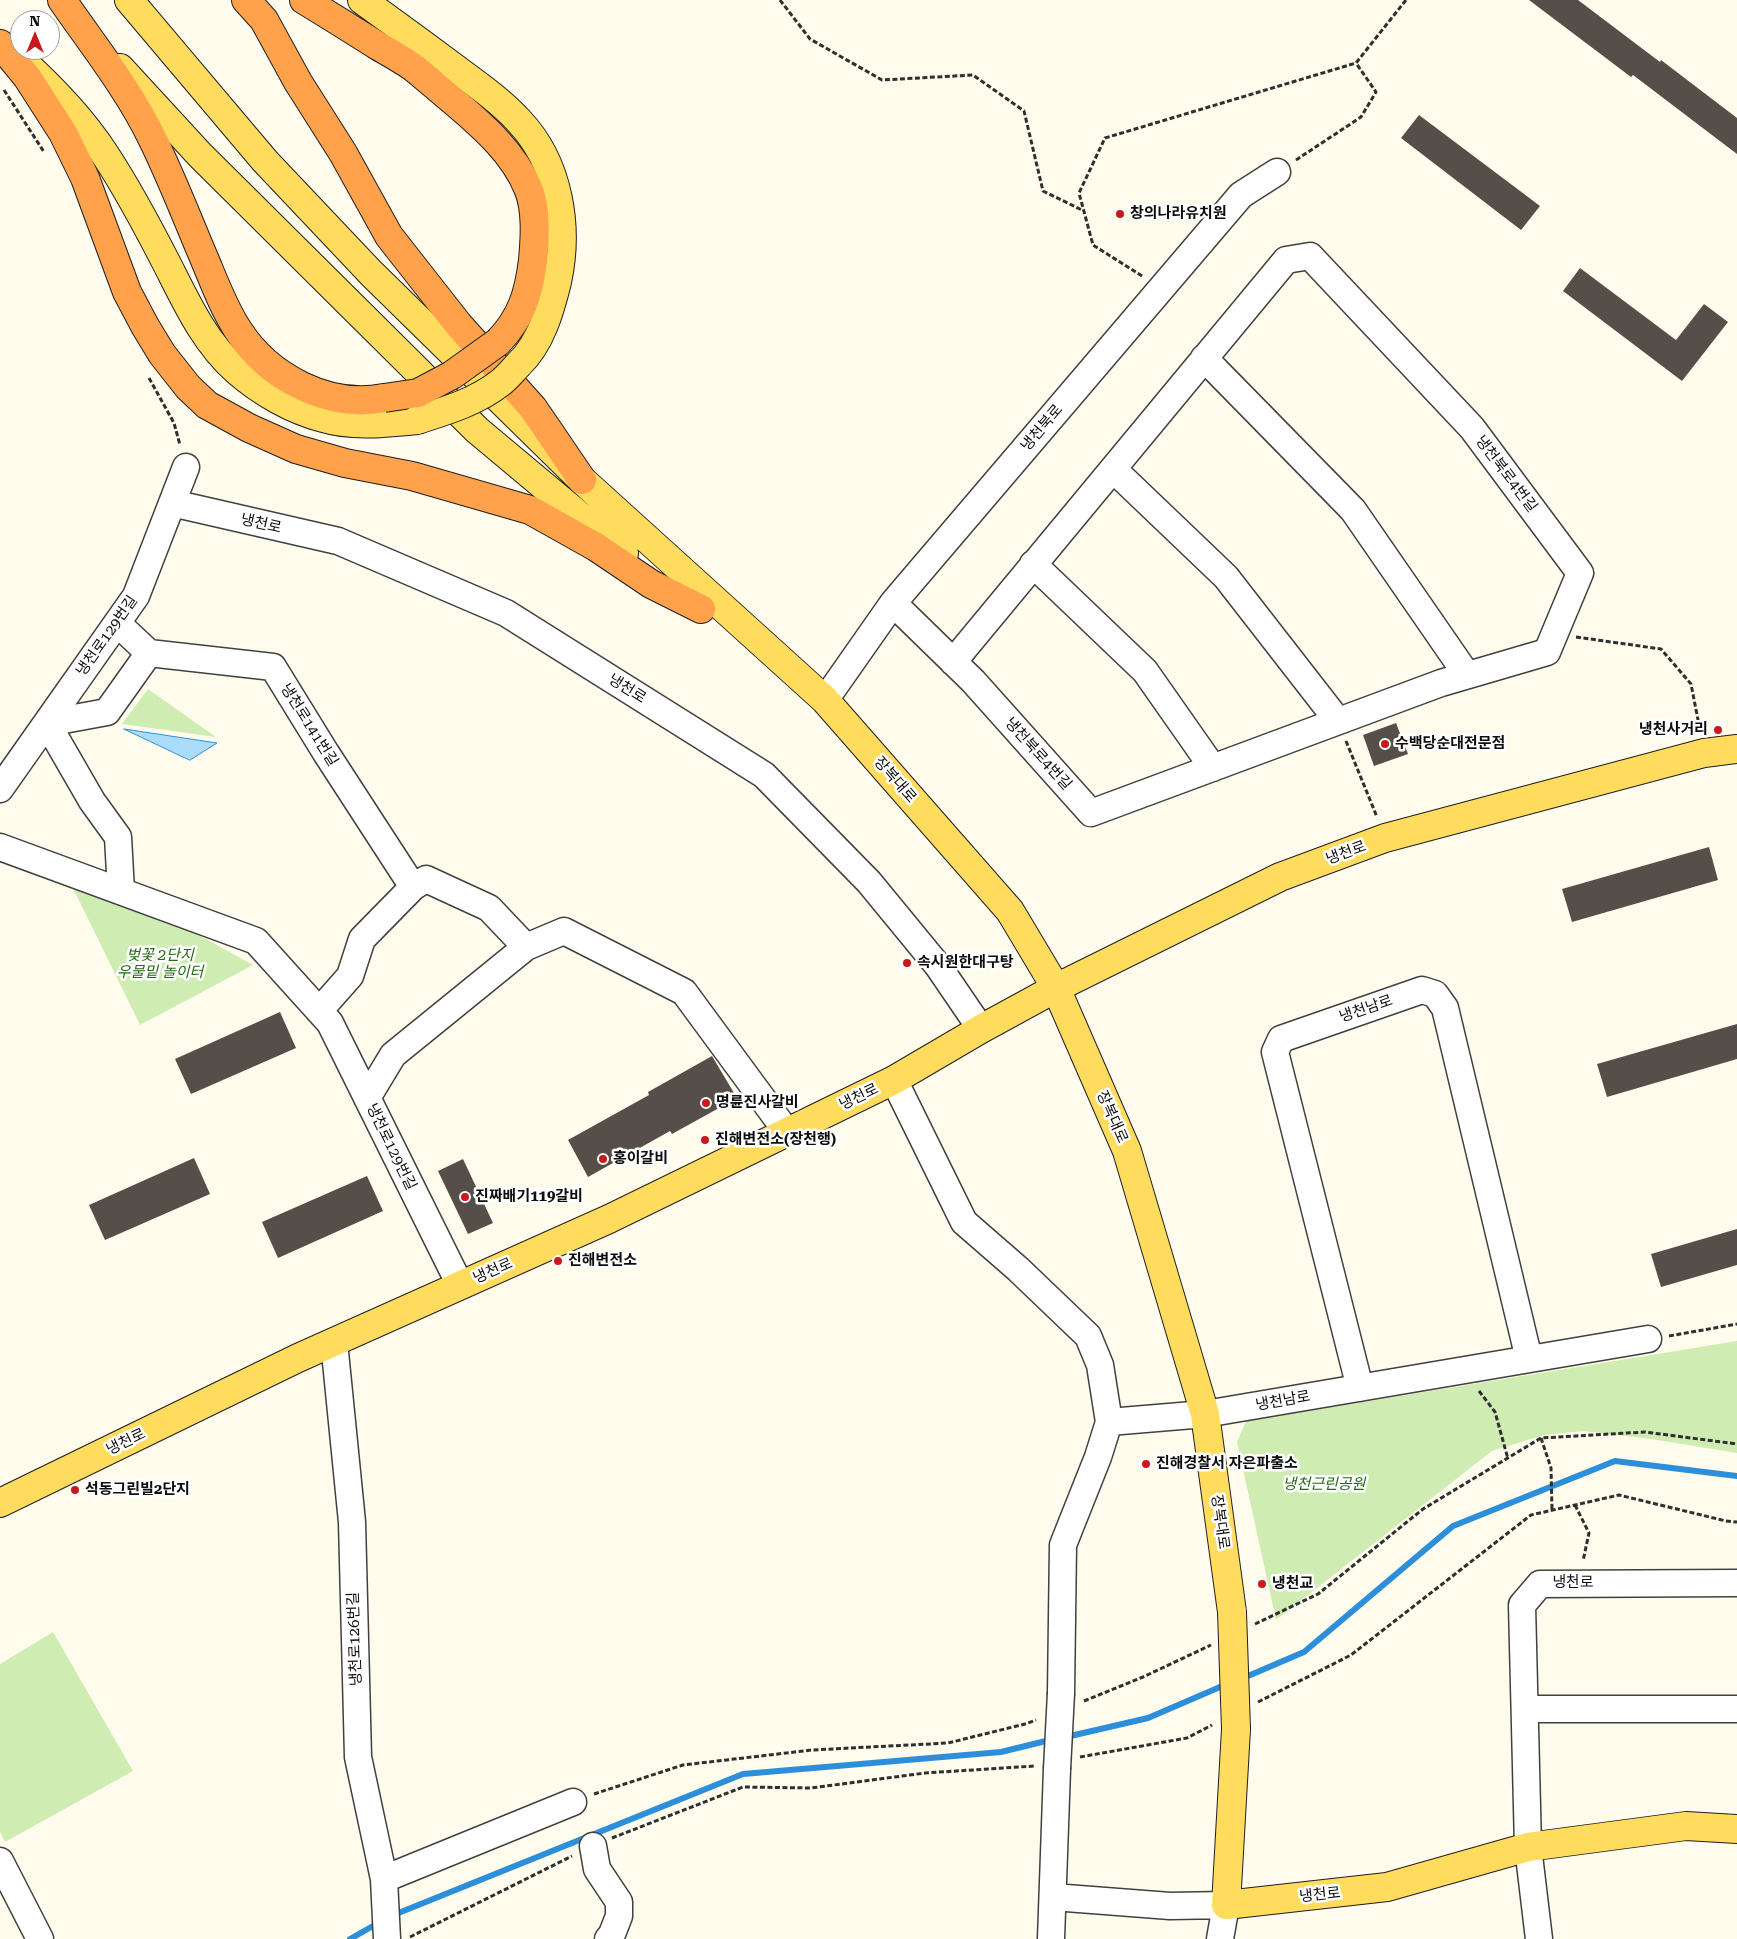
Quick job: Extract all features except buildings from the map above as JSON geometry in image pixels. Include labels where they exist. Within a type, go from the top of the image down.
[{"type":"highway","points":[[63,0],[134,106],[153,139],[219,293],[238,330],[263,360],[299,386],[335,398],[373,400],[418,393],[452,375],[498,342],[510,330],[518,317],[531,276],[534,248],[533,207],[529,189],[510,156],[478,121],[413,67],[304,0]]},
{"type":"highway","points":[[246,0],[264,20],[298,82],[343,153],[389,236],[458,324],[533,408],[582,480]]},
{"type":"highway","points":[[0,44],[27,77],[63,133],[85,178],[127,292],[145,326],[162,354],[188,386],[207,404],[249,428],[296,449],[345,463],[412,476],[530,510],[596,547],[651,584],[700,609]]},
{"type":"main road","points":[[63,0],[134,85],[200,155],[477,430],[607,541],[824,700]]},
{"type":"main road","points":[[130,0],[265,161],[371,273],[582,480],[824,700]]},
{"type":"main road","points":[[0,40],[47,84],[104,152],[148,229],[189,308],[212,342],[236,371],[261,389],[293,407],[324,419],[355,423],[390,423],[417,420],[476,398],[500,384],[519,364],[541,332],[552,304],[558,273],[561,225],[560,202],[552,176],[536,144],[519,121],[478,85],[362,0]]},
{"type":"main road","name":"장복대로","points":[[824,700],[1010,911],[1056,988],[1127,1151],[1205,1414],[1232,1612],[1224,1727]]},
{"type":"main road","name":"냉천로","points":[[0,1503],[334,1342],[609,1219],[894,1080],[1056,988],[1280,878],[1385,838],[1704,753],[1737,749]]},
{"type":"main road","points":[[1224,1727],[1226,1905]]},
{"type":"main road","name":"냉천로","points":[[1226,1905],[1387,1887],[1528,1847],[1686,1826],[1737,1830]]},
{"type":"street","name":"냉천북로","points":[[824,700],[893,603],[1161,288],[1241,195],[1277,172]]},
{"type":"street","name":"냉천북로4번길","points":[[893,603],[953,662],[1091,813],[1440,683],[1548,652],[1580,573],[1472,428],[1310,256],[1286,260],[1204,358]]},
{"type":"street","points":[[953,662],[1204,358],[1353,510],[1467,675]]},
{"type":"street","name":"냉천로129번길","points":[[0,789],[136,596],[186,467]]},
{"type":"street","points":[[1113,469],[1226,577],[1338,721]]},
{"type":"street","name":"냉천로","points":[[172,504],[338,541],[506,613],[764,776],[870,882],[938,966],[981,1029]]},
{"type":"street","points":[[1033,564],[1145,671],[1213,768]]},
{"type":"street","points":[[117,623],[149,653],[107,712],[47,723],[92,801],[118,837],[121,891]]},
{"type":"street","name":"냉천로141번길","points":[[149,653],[273,667],[326,753],[420,883]]},
{"type":"street","name":"냉천로129번길","points":[[0,846],[256,941],[330,1023],[460,1286]]},
{"type":"street","points":[[318,1011],[350,976],[362,939],[420,883],[489,908],[526,947]]},
{"type":"street","points":[[367,1098],[393,1055],[526,947],[564,931],[684,992],[787,1132]]},
{"type":"street","name":"냉천남로","points":[[1360,1388],[1276,1052],[1281,1039],[1422,990],[1435,994],[1445,1008],[1529,1359]]},
{"type":"street","points":[[894,1080],[964,1222],[1018,1269],[1088,1336],[1100,1365],[1109,1422],[1098,1457],[1063,1545],[1061,1693],[1051,1939]]},
{"type":"street","name":"냉천남로","points":[[1109,1422],[1205,1414],[1648,1339]]},
{"type":"street","name":"냉천로126번길","points":[[334,1342],[352,1522],[358,1757],[384,1879],[385,1905],[393,1937]]},
{"type":"street","name":"냉천로","points":[[1528,1847],[1522,1605],[1540,1584],[1737,1582]]},
{"type":"street","points":[[1525,1709],[1737,1708]]},
{"type":"street","points":[[384,1879],[573,1802]]},
{"type":"street","points":[[593,1846],[597,1869],[619,1902],[619,1916],[608,1939]]},
{"type":"street","points":[[1528,1847],[1539,1939]]},
{"type":"street","points":[[0,1861],[40,1939]]},
{"type":"street","points":[[1053,1897],[1170,1906],[1226,1905],[1220,1939]]},
{"type":"path","points":[[780,0],[810,39],[882,80],[973,75],[1024,111],[1044,191],[1084,212]]},
{"type":"path","points":[[1161,288],[1093,245],[1080,193],[1105,138],[1356,63],[1406,0]]},
{"type":"path","points":[[1277,172],[1361,117],[1376,92],[1356,63]]},
{"type":"path","points":[[1555,634],[1660,649],[1691,684],[1704,753]]},
{"type":"path","points":[[1338,721],[1385,838]]},
{"type":"path","points":[[1648,1339],[1737,1324]]},
{"type":"path","points":[[1462,1370],[1495,1412],[1508,1458]]},
{"type":"path","points":[[1423,1509],[1541,1438],[1646,1432],[1737,1444]]},
{"type":"path","points":[[1541,1438],[1551,1472],[1552,1510]]},
{"type":"path","points":[[1256,1703],[1351,1655],[1531,1515],[1619,1495],[1726,1522],[1737,1522]]},
{"type":"path","points":[[1575,1505],[1589,1533],[1578,1583]]},
{"type":"path","points":[[573,1802],[683,1764],[812,1750],[948,1743],[1025,1724]]},
{"type":"path","points":[[393,1937],[593,1846],[743,1787],[811,1788],[925,1773],[1058,1764],[1187,1738],[1224,1727]]},
{"type":"green space","points":[[148,689],[216,737],[122,724]]},
{"type":"green space","name":"벚꽃 2단지 우물밑 놀이터","points":[[72,886],[168,918],[253,965],[140,1025]]},
{"type":"green space","name":"냉천근린공원","points":[[1737,1341],[1737,1453],[1651,1439],[1583,1431],[1544,1435],[1492,1451],[1276,1620],[1237,1442],[1246,1421]]},
{"type":"green space","points":[[53,1632],[133,1771],[5,1842],[0,1832],[0,1664]]},
{"type":"water","points":[[124,729],[217,743],[190,760]]},
{"type":"waterway","points":[[1241,1679],[1304,1652],[1453,1526],[1615,1461],[1737,1476]]},
{"type":"waterway","points":[[1066,1737],[1148,1718],[1227,1684]]},
{"type":"waterway","points":[[391,1916],[743,1774],[1001,1752],[1054,1739]]},
{"type":"waterway","points":[[350,1939],[380,1922]]},
{"type":"place","name":"창의나라유치원","points":[[1120,214]]},
{"type":"place","name":"냉천사거리","points":[[1718,730]]},
{"type":"place","name":"수백당순대전문점","points":[[1385,744]]},
{"type":"place","name":"속시원한대구탕","points":[[907,963]]},
{"type":"place","name":"명륜진사갈비","points":[[706,1103]]},
{"type":"place","name":"진해변전소(장천행)","points":[[705,1140]]},
{"type":"place","name":"홍이갈비","points":[[603,1159]]},
{"type":"place","name":"진짜배기119갈비","points":[[465,1197]]},
{"type":"place","name":"진해변전소","points":[[558,1261]]},
{"type":"place","name":"진해경찰서 자은파출소","points":[[1146,1464]]},
{"type":"place","name":"석동그린빌2단지","points":[[75,1490]]},
{"type":"place","name":"냉천교","points":[[1262,1584]]}]
